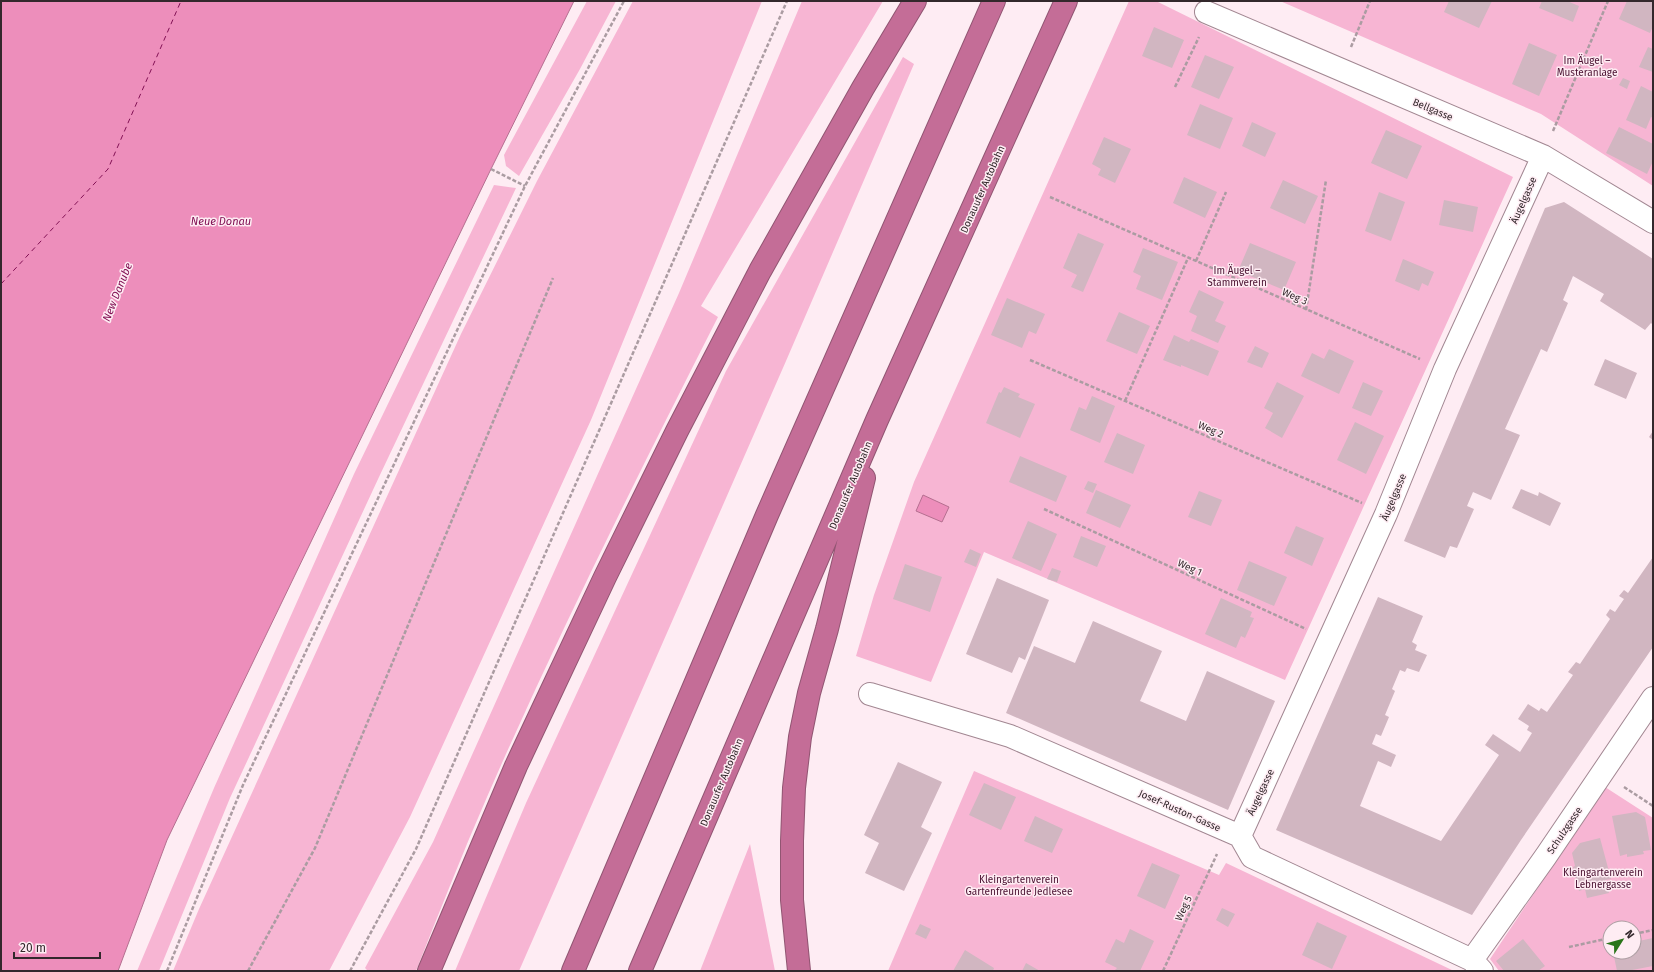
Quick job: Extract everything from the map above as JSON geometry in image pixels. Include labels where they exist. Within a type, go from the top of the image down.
[{"type":"highway","points":[[429,971],[516,766],[605,577],[674,438],[760,271],[863,88],[915,1]]},
{"type":"highway","points":[[573,971],[767,515],[994,1]]},
{"type":"highway","name":"Donauufer Autobahn","points":[[640,971],[878,420],[1066,1]]},
{"type":"highway","points":[[799,971],[792,900],[792,840],[794,788],[800,737],[809,693],[827,629],[878,420]]},
{"type":"street","name":"Bellgasse","points":[[1208,13],[1543,156],[1653,222]]},
{"type":"street","name":"Äugelgasse","points":[[1240,836],[1386,514],[1445,369],[1543,156]]},
{"type":"street","name":"Josef-Ruston-Gasse","points":[[870,694],[1010,736],[1240,836]]},
{"type":"street","name":"Schulzgasse","points":[[1477,965],[1602,773],[1653,698]]},
{"type":"street","points":[[1240,836],[1252,857],[1477,965]]},
{"type":"path","points":[[167,971],[243,786],[525,186],[624,1]]},
{"type":"path","points":[[350,971],[416,850],[787,1]]},
{"type":"path","points":[[1341,69],[1370,1]]},
{"type":"path","points":[[1543,156],[1608,1]]},
{"type":"path","points":[[1175,87],[1208,13]]},
{"type":"path","points":[[491,169],[525,186]]},
{"type":"path","points":[[1306,310],[1326,180]]},
{"type":"path","points":[[1196,261],[1226,192]]},
{"type":"path","name":"Weg 3","points":[[1050,197],[1306,310],[1445,369]]},
{"type":"path","points":[[1125,401],[1188,258]]},
{"type":"path","points":[[248,971],[315,848],[553,278]]},
{"type":"path","name":"Weg 2","points":[[1030,360],[1386,514]]},
{"type":"path","name":"Weg 1","points":[[1044,509],[1330,639]]},
{"type":"path","points":[[1602,773],[1653,806]]},
{"type":"path","name":"Weg 5","points":[[1164,970],[1218,852]]},
{"type":"path","points":[[1642,932],[1653,930]]},
{"type":"path","points":[[1569,947],[1602,940]]},
{"type":"green space","points":[[587,1],[616,1],[580,69],[519,176],[506,166],[504,155]]},
{"type":"green space","points":[[633,1],[762,1],[591,420],[410,817],[329,971],[173,971],[199,909],[461,334],[537,181]]},
{"type":"green space","points":[[802,1],[883,1],[701,306],[718,317],[628,495],[542,675],[478,818],[416,971],[368,971],[365,968],[433,842],[679,293]]},
{"type":"green space","name":"Im Äugel – Stammverein","points":[[1129,1],[1158,2],[1513,177],[1285,680],[984,552],[931,682],[856,656],[874,595],[914,482]]},
{"type":"green space","name":"Im Äugel – Musteranlage","points":[[1280,1],[1653,1],[1653,186],[1541,114]]},
{"type":"green space","points":[[903,57],[914,64],[786,361],[519,971],[455,971],[526,803],[726,371]]},
{"type":"green space","points":[[494,185],[516,188],[379,477],[230,798],[159,971],[137,971],[214,788],[354,474]]},
{"type":"green space","name":"Kleingartenverein Gartenfreunde Jedlesee","points":[[974,771],[1219,875],[1226,863],[1454,971],[888,971]]},
{"type":"green space","name":"Kleingartenverein Lebnergasse","points":[[1605,787],[1653,818],[1653,971],[1499,971],[1490,959]]},
{"type":"green space","points":[[750,844],[775,971],[700,971]]},
{"type":"water","name":"Neue Donau","points":[[1,1],[574,1],[491,169],[167,840],[118,971],[1,971]]},
{"type":"water","points":[[923,495],[949,507],[942,522],[916,511]]},
{"type":"building","points":[[1449,1],[1492,1],[1479,28],[1444,12]]},
{"type":"building","points":[[1542,1],[1567,1],[1579,6],[1573,22],[1539,8]]},
{"type":"building","points":[[1627,1],[1653,1],[1653,26],[1650,33],[1619,19]]},
{"type":"building","points":[[1154,27],[1184,40],[1172,68],[1142,56]]},
{"type":"building","points":[[1529,43],[1557,55],[1539,96],[1512,84]]},
{"type":"building","points":[[1648,47],[1653,49],[1653,72],[1639,67]]},
{"type":"building","points":[[1205,55],[1234,67],[1219,99],[1191,87]]},
{"type":"building","points":[[1623,78],[1630,81],[1627,89],[1619,85]]},
{"type":"building","points":[[1641,86],[1653,92],[1653,118],[1651,117],[1646,129],[1626,120]]},
{"type":"building","points":[[1200,104],[1233,118],[1220,149],[1187,135]]},
{"type":"building","points":[[1252,122],[1276,133],[1265,157],[1242,146]]},
{"type":"building","points":[[1619,127],[1653,144],[1653,161],[1647,174],[1606,153]]},
{"type":"building","points":[[1386,130],[1422,146],[1407,179],[1371,163]]},
{"type":"building","points":[[1104,137],[1131,149],[1115,183],[1098,175],[1101,169],[1092,164]]},
{"type":"building","points":[[1184,177],[1217,192],[1205,218],[1173,203]]},
{"type":"building","points":[[1283,180],[1318,196],[1305,224],[1270,208]]},
{"type":"building","points":[[1379,192],[1405,202],[1391,241],[1365,231]]},
{"type":"building","points":[[1444,200],[1478,207],[1473,232],[1439,225]]},
{"type":"building","points":[[1564,202],[1653,259],[1653,325],[1651,323],[1645,330],[1600,301],[1604,294],[1573,276],[1563,300],[1568,303],[1547,352],[1541,349],[1505,429],[1520,435],[1491,500],[1473,492],[1467,506],[1474,509],[1457,548],[1450,546],[1445,558],[1404,541],[1545,208]]},
{"type":"building","points":[[1078,233],[1104,244],[1083,292],[1071,287],[1077,275],[1063,268]]},
{"type":"building","points":[[1250,243],[1296,262],[1284,290],[1238,271]]},
{"type":"building","points":[[1143,248],[1178,262],[1162,300],[1136,289],[1141,276],[1133,272]]},
{"type":"building","points":[[1403,259],[1434,272],[1428,286],[1422,283],[1419,291],[1395,281]]},
{"type":"building","points":[[1199,290],[1224,302],[1215,321],[1226,326],[1218,343],[1191,331],[1197,316],[1189,312]]},
{"type":"building","points":[[1007,298],[1045,314],[1036,334],[1029,331],[1022,348],[991,335]]},
{"type":"building","points":[[1119,312],[1150,326],[1137,354],[1106,341]]},
{"type":"building","points":[[1174,335],[1189,342],[1191,339],[1219,351],[1208,376],[1181,365],[1181,367],[1163,360]]},
{"type":"building","points":[[1255,346],[1269,353],[1262,368],[1247,362]]},
{"type":"building","points":[[1329,349],[1354,361],[1339,394],[1301,376],[1312,353],[1324,359]]},
{"type":"building","points":[[1605,359],[1637,373],[1626,399],[1594,385]]},
{"type":"building","points":[[1277,382],[1304,396],[1282,438],[1265,428],[1273,413],[1264,408]]},
{"type":"building","points":[[1363,382],[1383,391],[1371,416],[1352,408]]},
{"type":"building","points":[[1004,387],[1020,394],[1018,397],[1035,404],[1020,438],[986,423],[999,392],[1001,393]]},
{"type":"building","points":[[1092,396],[1115,406],[1100,443],[1070,430],[1079,407],[1086,410]]},
{"type":"building","points":[[1355,422],[1384,436],[1366,474],[1337,460]]},
{"type":"building","points":[[1653,431],[1653,440],[1649,437]]},
{"type":"building","points":[[1117,433],[1145,445],[1133,474],[1104,462]]},
{"type":"building","points":[[1020,456],[1067,476],[1056,502],[1009,482]]},
{"type":"building","points":[[1088,481],[1097,484],[1093,493],[1084,489]]},
{"type":"building","points":[[1521,489],[1538,496],[1539,492],[1561,503],[1550,526],[1512,508]]},
{"type":"building","points":[[1096,490],[1131,505],[1120,528],[1086,513]]},
{"type":"building","points":[[1199,491],[1222,500],[1211,526],[1188,517]]},
{"type":"building","points":[[1028,521],[1057,534],[1041,571],[1012,558]]},
{"type":"building","points":[[1296,526],[1324,538],[1312,566],[1284,553]]},
{"type":"building","points":[[1081,536],[1106,546],[1097,567],[1073,557]]},
{"type":"building","points":[[970,549],[981,554],[976,567],[964,562]]},
{"type":"building","points":[[1653,557],[1653,647],[1521,840],[1472,915],[1276,830],[1378,597],[1423,616],[1412,642],[1417,645],[1415,650],[1427,655],[1419,672],[1407,668],[1405,672],[1400,670],[1392,689],[1395,691],[1385,715],[1389,717],[1381,736],[1376,734],[1372,744],[1396,755],[1391,767],[1378,761],[1360,806],[1441,841],[1499,755],[1485,745],[1493,734],[1520,752],[1532,733],[1527,730],[1529,726],[1518,719],[1528,704],[1539,711],[1541,708],[1547,712],[1573,675],[1568,672],[1576,662],[1580,664],[1610,619],[1606,615],[1610,609],[1615,612],[1624,599],[1619,596],[1624,590],[1628,593]]},
{"type":"building","points":[[1249,561],[1287,577],[1274,606],[1237,590]]},
{"type":"building","points":[[905,564],[942,577],[930,612],[893,599]]},
{"type":"building","points":[[1052,568],[1061,571],[1057,582],[1047,579]]},
{"type":"building","points":[[997,578],[1049,600],[1025,660],[1019,657],[1012,673],[966,654]]},
{"type":"building","points":[[1221,598],[1252,612],[1250,617],[1254,618],[1245,638],[1241,636],[1236,648],[1205,634]]},
{"type":"building","points":[[1093,621],[1162,651],[1140,701],[1186,721],[1207,671],[1275,701],[1228,810],[1006,713],[1034,646],[1075,663]]},
{"type":"building","points":[[898,762],[942,782],[921,827],[932,833],[904,891],[865,873],[879,843],[864,835]]},
{"type":"building","points":[[984,783],[1016,797],[1001,830],[969,815]]},
{"type":"building","points":[[1636,812],[1645,817],[1651,850],[1643,851],[1644,854],[1627,857],[1627,854],[1620,856],[1612,816]]},
{"type":"building","points":[[1035,816],[1063,829],[1052,853],[1024,841]]},
{"type":"building","points":[[1600,838],[1611,879],[1605,880],[1609,893],[1587,898],[1585,889],[1579,891],[1573,867],[1575,866],[1572,853],[1580,843]]},
{"type":"building","points":[[1152,863],[1180,875],[1165,909],[1137,896]]},
{"type":"building","points":[[1222,908],[1235,914],[1228,927],[1216,920]]},
{"type":"building","points":[[1317,922],[1347,936],[1332,969],[1302,955]]},
{"type":"building","points":[[920,924],[931,929],[926,939],[915,934]]},
{"type":"building","points":[[1130,929],[1154,941],[1140,971],[1117,971],[1115,970],[1117,968],[1105,962],[1116,939],[1124,943]]},
{"type":"building","points":[[1653,938],[1653,966],[1627,971],[1617,971],[1615,960],[1642,960],[1642,940]]},
{"type":"building","points":[[1523,939],[1545,966],[1538,971],[1504,971],[1496,961]]},
{"type":"building","points":[[965,950],[994,968],[993,971],[953,971]]},
{"type":"building","points":[[1026,963],[1040,971],[1022,971]]},
{"type":"ferry route","points":[[1,284],[108,169],[181,1]]},
{"type":"water label","name":"New Danube","points":[[117,292]]}]
